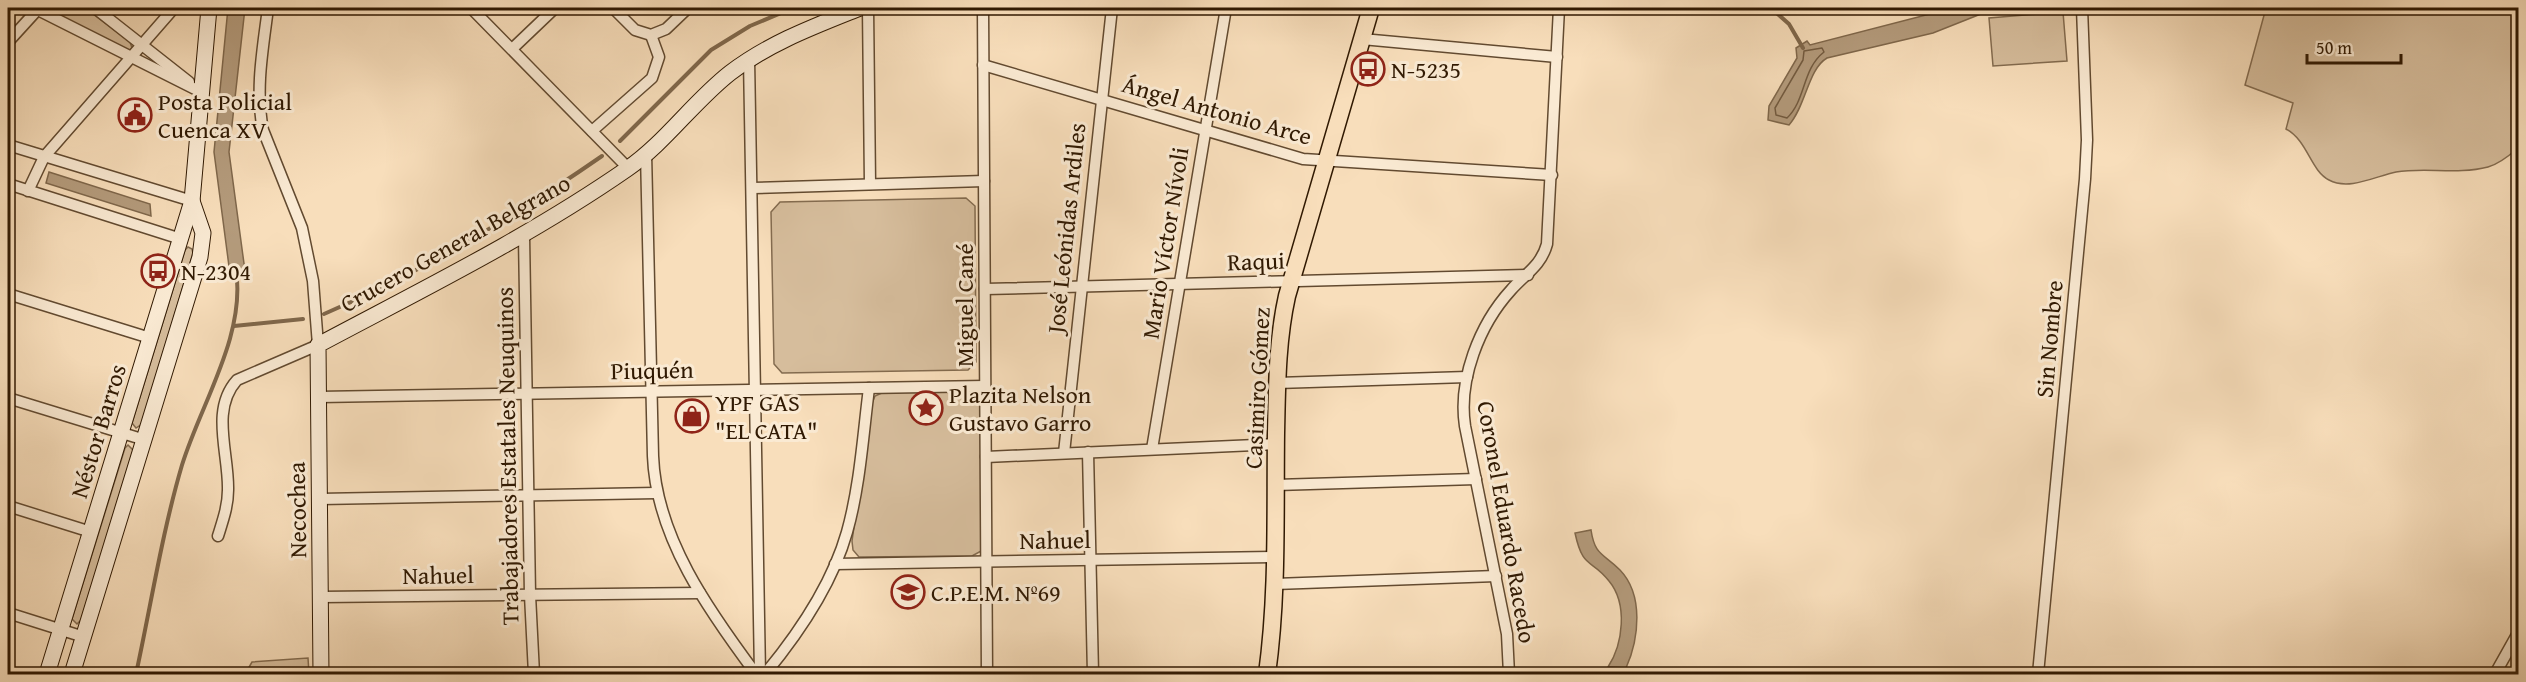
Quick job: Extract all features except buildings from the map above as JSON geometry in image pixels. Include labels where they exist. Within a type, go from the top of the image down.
[{"type":"main road","name":"Casimiro Gómez","points":[[1267,675],[1275,584],[1277,383],[1280,330],[1371,8]]},
{"type":"street","points":[[8,42],[37,8],[130,58],[201,92]]},
{"type":"street","points":[[95,8],[201,92]]},
{"type":"street","points":[[28,191],[44,157],[174,8]]},
{"type":"street","name":"Néstor Barros","points":[[47,675],[192,201],[209,8]]},
{"type":"street","points":[[268,8],[259,83],[260,114],[263,130],[302,228],[313,281],[318,345]]},
{"type":"street","points":[[471,8],[628,168]]},
{"type":"street","points":[[512,49],[555,8]]},
{"type":"street","points":[[614,8],[635,30],[651,35],[666,29],[688,8]]},
{"type":"street","name":"Crucero General Belgrano","points":[[218,536],[227,509],[228,488],[223,431],[224,403],[228,390],[237,380],[318,345],[524,236],[628,168],[715,86],[749,59],[790,37],[860,8]]},
{"type":"street","points":[[868,8],[870,184]]},
{"type":"street","name":"Miguel Cané","points":[[983,8],[987,675]]},
{"type":"street","name":"José Leónidas Ardiles","points":[[1064,453],[1112,8]]},
{"type":"street","name":"Mario Víctor Nívoli","points":[[1152,449],[1226,8]]},
{"type":"street","name":"Coronel Eduardo Racedo","points":[[1509,675],[1509,646],[1463,413],[1467,377],[1493,314],[1512,289],[1540,262],[1547,244],[1559,8]]},
{"type":"street","name":"Sin Nombre","points":[[2038,675],[2086,170],[2082,8]]},
{"type":"street","points":[[592,131],[652,78],[658,57],[651,35]]},
{"type":"street","points":[[1362,39],[1557,57]]},
{"type":"street","points":[[749,59],[760,675]]},
{"type":"street","name":"Ángel Antonio Arce","points":[[983,65],[1101,98],[1293,157],[1326,162],[1552,175]]},
{"type":"street","points":[[8,145],[192,201]]},
{"type":"street","points":[[646,153],[651,391],[656,493],[674,540],[700,593],[756,675]]},
{"type":"street","points":[[752,188],[984,181]]},
{"type":"street","points":[[8,184],[181,239]]},
{"type":"street","name":"Néstor Barros","points":[[72,675],[202,251],[202,227],[192,201]]},
{"type":"street","name":"Trabajadores Estatales Neuquinos","points":[[524,236],[530,595],[534,675]]},
{"type":"street","name":"Raqui","points":[[985,289],[1528,275]]},
{"type":"street","points":[[8,294],[150,338]]},
{"type":"street","name":"Necochea","points":[[318,345],[321,675]]},
{"type":"street","points":[[1277,383],[1467,377]]},
{"type":"street","name":"Piuquén","points":[[319,397],[985,386]]},
{"type":"street","points":[[765,675],[804,622],[835,564],[851,515],[869,388]]},
{"type":"street","points":[[8,398],[144,440]]},
{"type":"street","points":[[986,457],[1276,444]]},
{"type":"street","points":[[1088,452],[1093,675]]},
{"type":"street","points":[[1276,485],[1476,479]]},
{"type":"street","points":[[320,499],[656,493]]},
{"type":"street","points":[[8,506],[91,532]]},
{"type":"street","name":"Nahuel","points":[[835,564],[1275,557]]},
{"type":"street","points":[[1275,584],[1496,576]]},
{"type":"street","name":"Nahuel","points":[[321,597],[700,593]]},
{"type":"street","points":[[8,613],[84,637]]},
{"type":"street","points":[[2494,675],[2518,633]]},
{"type":"shaded area","points":[[50,8],[85,8],[130,42],[132,48],[130,51],[52,12]]},
{"type":"shaded area","points":[[2266,8],[2518,8],[2518,148],[2488,167],[2453,171],[2396,172],[2362,182],[2345,184],[2329,180],[2317,170],[2299,141],[2286,129],[2293,103],[2245,85]]},
{"type":"shaded area","points":[[2063,12],[2067,61],[1993,66],[1989,18]]},
{"type":"shaded area","points":[[966,198],[975,206],[976,362],[968,370],[782,373],[774,364],[771,212],[780,202]]},
{"type":"shaded area","points":[[188,247],[193,253],[142,424],[136,428],[132,423],[185,250]]},
{"type":"shaded area","points":[[977,391],[982,397],[983,550],[972,556],[859,557],[853,550],[852,541],[871,406],[875,396],[884,392]]},
{"type":"shaded area","points":[[128,445],[134,451],[81,620],[77,624],[72,619],[125,448]]},
{"type":"shaded area","points":[[308,658],[309,674],[245,674],[252,662]]},
{"type":"water","points":[[228,8],[245,8],[229,152],[245,271],[230,274],[214,152]]},
{"type":"water","points":[[1953,8],[1996,8],[1933,33],[1827,58],[1815,70],[1795,117],[1789,125],[1768,120],[1769,106],[1797,58],[1796,48],[1807,41],[1810,45]]},
{"type":"water","points":[[49,172],[150,204],[151,216],[46,183]]},
{"type":"water","points":[[1591,530],[1597,550],[1620,570],[1628,580],[1633,592],[1636,604],[1636,631],[1626,668],[1608,667],[1620,636],[1621,612],[1615,590],[1603,574],[1588,562],[1578,545],[1575,533]]},
{"type":"waterway","points":[[620,141],[711,50],[750,26],[793,8]]},
{"type":"waterway","points":[[1771,8],[1789,24],[1803,48]]},
{"type":"waterway","points":[[324,314],[432,262],[535,201],[602,156]]},
{"type":"waterway","points":[[136,674],[182,465],[220,369],[234,320],[237,295],[236,270]]},
{"type":"waterway","points":[[234,326],[303,319]]},
{"type":"place","name":"N-5235","points":[[1368,69]]},
{"type":"place","name":"Posta Policial Cuenca XV","points":[[135,115]]},
{"type":"place","name":"N-2304","points":[[158,271]]},
{"type":"place","name":"Plazita Nelson Gustavo Garro","points":[[926,408]]},
{"type":"place","name":"YPF GAS \"EL CATA\"","points":[[692,416]]},
{"type":"place","name":"C.P.E.M. Nº69","points":[[908,592]]}]
